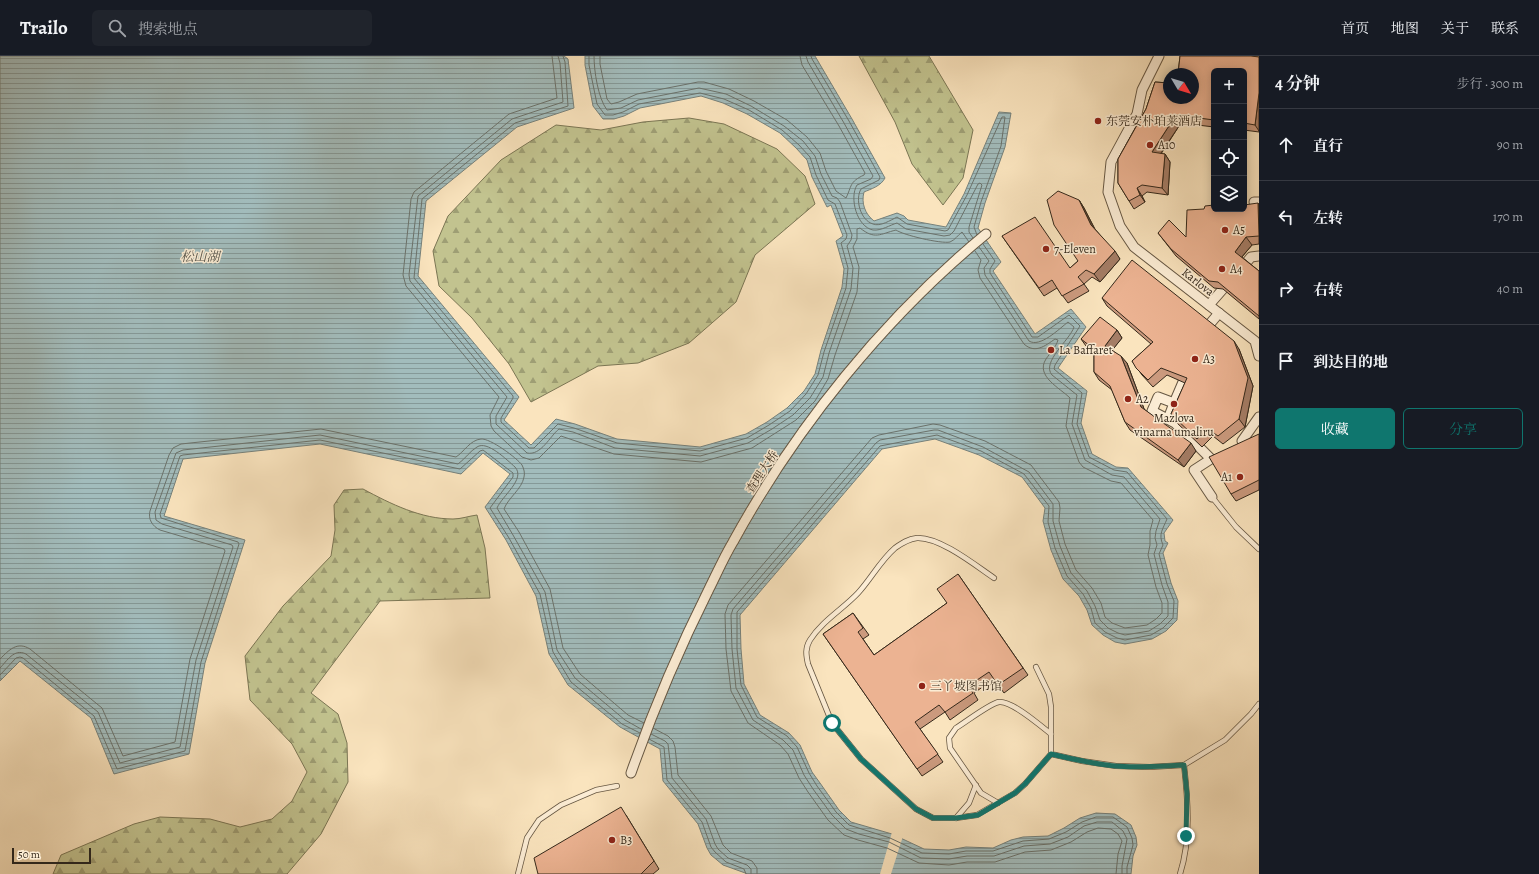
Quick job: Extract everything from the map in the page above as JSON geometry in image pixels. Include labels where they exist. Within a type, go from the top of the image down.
[{"type":"street","name":"Karlova","points":[[1159,56],[1142,90],[1137,114],[1111,162],[1108,192],[1120,226],[1134,247],[1255,341],[1259,356]]},
{"type":"street","name":"查理大桥","points":[[631,773],[650,720],[679,652],[732,542],[764,490],[804,431],[838,386],[898,316],[953,261],[986,234]]},
{"type":"street","points":[[1246,263],[1251,256],[1259,256]]},
{"type":"street","points":[[1209,306],[1223,289]]},
{"type":"street","points":[[1209,325],[1219,313]]},
{"type":"street","points":[[1168,419],[1183,382]]},
{"type":"street","points":[[1174,404],[1158,397],[1152,411],[1175,423],[1211,460],[1194,470],[1212,497]]},
{"type":"street","points":[[1242,441],[1259,417]]},
{"type":"lane","points":[[1212,497],[1236,527],[1259,549]]},
{"type":"lane","points":[[994,578],[961,555],[937,543],[918,538],[904,541],[893,549],[858,593],[822,626],[809,641],[806,654],[815,684],[832,723],[861,759],[916,809],[933,818],[956,818],[978,815],[1015,793],[1025,784],[1051,754],[1051,707],[1049,694],[1036,667]]},
{"type":"lane","points":[[998,803],[982,793],[950,748],[949,738],[956,728],[994,704],[1003,702],[1015,708],[1051,734]]},
{"type":"lane","points":[[1051,754],[1082,761],[1116,766],[1150,767],[1184,765],[1226,740],[1252,714],[1259,704]]},
{"type":"lane","points":[[1180,874],[1186,857],[1187,794],[1184,765]]},
{"type":"lane","points":[[956,818],[969,803],[976,785]]},
{"type":"lane","points":[[518,874],[527,838],[539,820],[561,805],[596,790],[617,786]]},
{"type":"green space","points":[[859,56],[929,56],[973,130],[963,178],[943,205],[912,164],[895,122]]},
{"type":"green space","points":[[689,118],[724,124],[777,149],[805,176],[815,204],[755,255],[736,302],[689,343],[638,363],[598,366],[531,402],[509,364],[472,318],[439,286],[433,251],[448,216],[501,160],[556,125],[601,130],[643,122]]},
{"type":"green space","points":[[363,489],[406,510],[429,516],[459,519],[477,515],[485,548],[490,598],[380,601],[311,693],[338,714],[347,743],[348,782],[321,834],[287,874],[53,874],[61,855],[134,824],[160,817],[210,819],[240,827],[272,819],[292,801],[307,772],[292,744],[250,700],[245,656],[283,606],[331,556],[335,530],[334,505],[344,490]]},
{"type":"water","name":"松山湖","points":[[0,56],[564,56],[568,59],[574,108],[517,127],[426,201],[418,276],[519,397],[504,420],[531,445],[556,419],[617,439],[700,447],[746,434],[787,408],[804,391],[815,374],[821,350],[842,287],[844,269],[836,241],[843,236],[831,205],[827,207],[812,177],[807,160],[780,133],[747,114],[723,103],[701,96],[640,108],[614,119],[603,119],[593,106],[585,65],[585,56],[815,56],[885,178],[878,185],[864,192],[864,208],[874,221],[897,213],[904,216],[908,220],[946,227],[964,194],[999,112],[1011,113],[1005,147],[985,203],[978,228],[1001,262],[993,271],[1035,334],[1071,309],[1086,327],[1058,368],[1087,391],[1081,423],[1092,454],[1116,467],[1128,468],[1173,520],[1164,533],[1165,541],[1168,543],[1163,553],[1171,583],[1178,601],[1177,620],[1166,631],[1152,639],[1125,644],[1115,642],[1103,635],[1092,625],[1087,610],[1079,596],[1063,579],[1051,550],[1043,521],[1045,508],[1022,477],[979,455],[935,439],[882,449],[740,615],[744,684],[760,715],[789,733],[800,745],[812,772],[839,810],[851,822],[892,834],[924,849],[949,850],[966,847],[993,848],[1011,840],[1023,837],[1048,836],[1080,818],[1096,813],[1115,814],[1131,825],[1136,837],[1137,845],[1133,856],[1131,874],[748,874],[723,865],[711,855],[698,824],[663,781],[660,749],[620,727],[568,685],[549,654],[536,596],[506,540],[485,507],[510,474],[483,453],[461,474],[320,444],[183,459],[164,516],[245,540],[205,663],[189,754],[114,774],[91,718],[20,661],[0,681]]},
{"type":"pier","points":[[892,832],[903,836],[891,874],[880,874]]},
{"type":"building","name":"A10","points":[[1180,56],[1259,57],[1259,93],[1255,125],[1247,124],[1247,68],[1211,68],[1211,120],[1176,115],[1152,152],[1165,154],[1162,188],[1142,185],[1137,188],[1140,195],[1129,201],[1118,183],[1118,159],[1146,109],[1155,82],[1163,83],[1163,104],[1199,104],[1199,68],[1179,68]]},
{"type":"building","points":[[1058,191],[1079,200],[1091,225],[1115,251],[1094,274],[1086,270],[1078,277],[1084,284],[1062,296],[1052,280],[1039,288],[1002,236],[1035,217],[1070,268],[1078,261],[1054,225],[1047,200]]},
{"type":"building","points":[[1258,203],[1259,236],[1246,237],[1235,252],[1259,271],[1259,316],[1218,282],[1209,281],[1171,249],[1158,233],[1169,220],[1186,237],[1187,210],[1204,209],[1205,206],[1211,205],[1211,212],[1247,212],[1247,205]]},
{"type":"building","name":"A3","points":[[1132,260],[1234,341],[1248,378],[1239,419],[1218,436],[1208,429],[1197,439],[1171,414],[1187,378],[1161,368],[1148,380],[1136,368],[1132,361],[1153,342],[1102,298]]},
{"type":"building","name":"A2","points":[[1100,317],[1117,330],[1105,346],[1121,356],[1141,407],[1191,443],[1178,460],[1125,422],[1110,386],[1094,372],[1094,349],[1081,339]]},
{"type":"building","name":"A1","points":[[1259,434],[1259,480],[1231,494],[1209,457]]},
{"type":"building","name":"三丫坡图书馆","points":[[958,574],[1023,668],[998,685],[989,672],[968,686],[973,693],[945,712],[939,705],[915,722],[938,754],[917,769],[823,634],[853,613],[863,628],[858,632],[874,655],[947,603],[937,589]]},
{"type":"building","name":"B3","points":[[621,807],[654,861],[641,874],[538,874],[534,858]]},
{"type":"place","name":"东莞安朴珀莱酒店","points":[[1098,121]]},
{"type":"place","name":"A10","points":[[1150,145]]},
{"type":"place","name":"A5","points":[[1225,230]]},
{"type":"place","name":"7-Eleven","points":[[1046,249]]},
{"type":"place","name":"A4","points":[[1222,269]]},
{"type":"place","name":"La Baffaret","points":[[1051,350]]},
{"type":"place","name":"A3","points":[[1195,359]]},
{"type":"place","name":"A2","points":[[1128,399]]},
{"type":"place","name":"Mazlova vinarna umaliru","points":[[1174,404]]},
{"type":"place","name":"A1","points":[[1240,477]]},
{"type":"place","name":"三丫坡图书馆","points":[[922,686]]},
{"type":"place","name":"B3","points":[[612,840]]},
{"type":"route","points":[[832,723],[861,759],[916,809],[933,818],[956,818],[978,815],[1015,793],[1025,784],[1051,754],[1082,761],[1116,766],[1150,767],[1184,765],[1187,794],[1186,836]]}]
